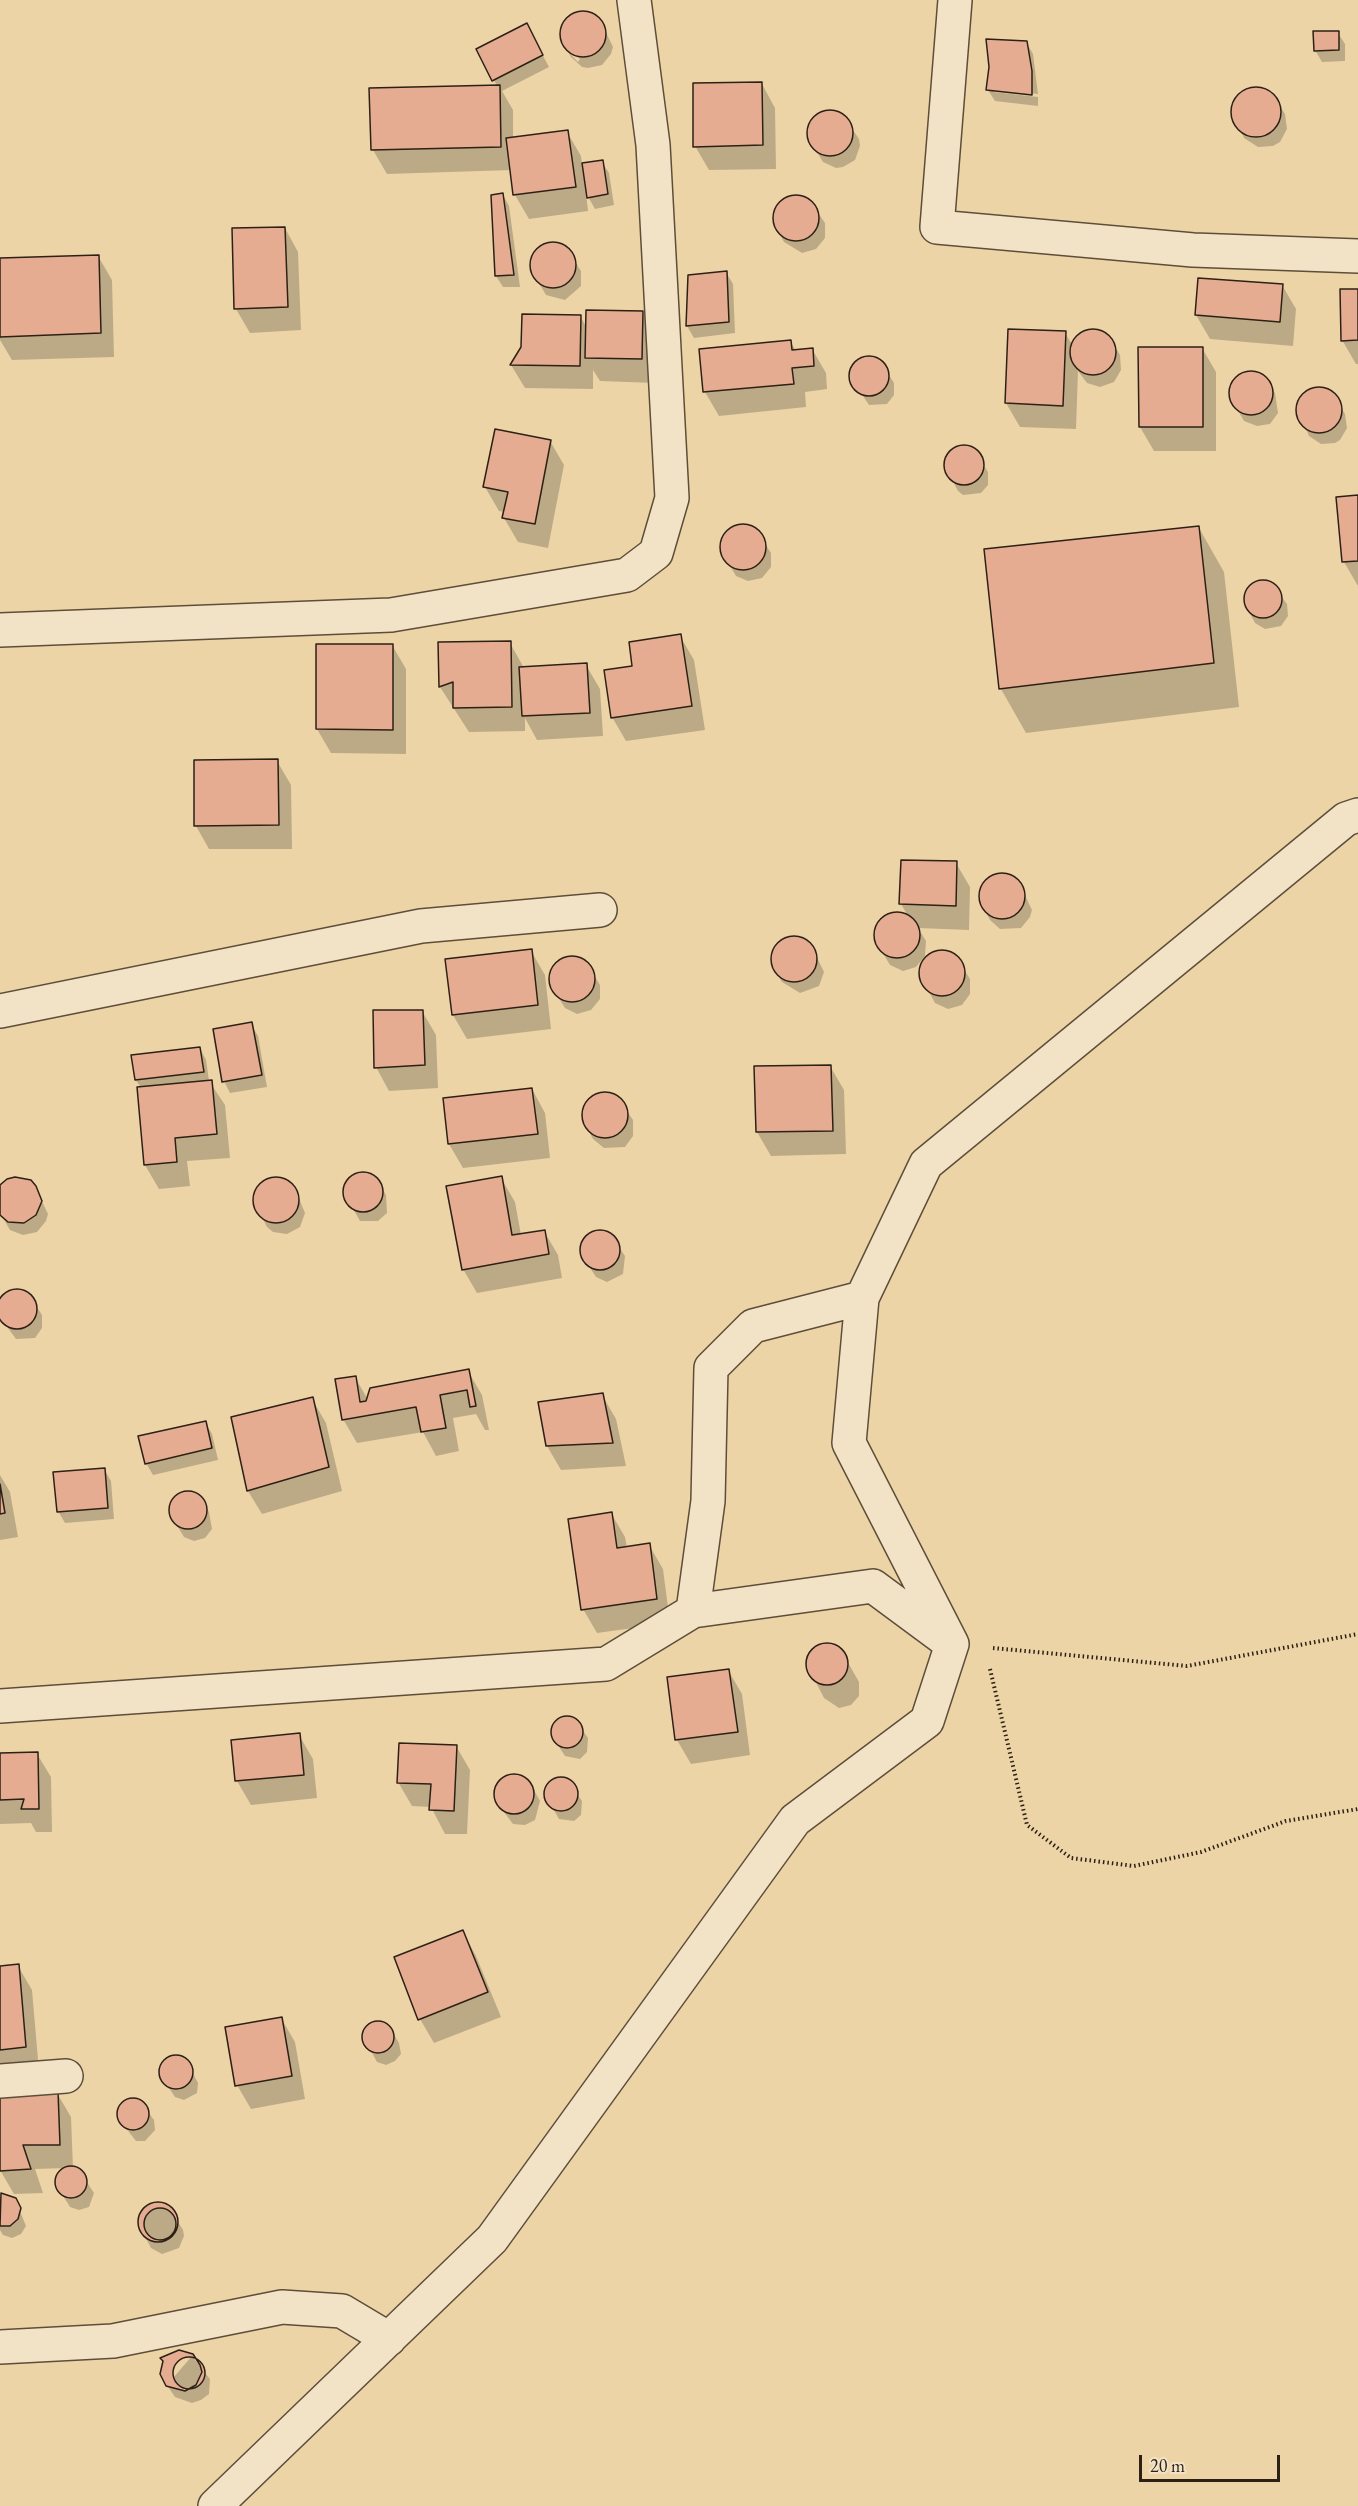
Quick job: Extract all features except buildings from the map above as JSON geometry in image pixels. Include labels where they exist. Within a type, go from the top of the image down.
[{"type":"street","points":[[0,630],[392,615],[627,575],[656,553],[672,498],[653,145],[634,0]]},
{"type":"street","points":[[955,0],[937,227],[1193,250],[1358,255]]},
{"type":"street","points":[[215,2506],[492,2239],[795,1820],[927,1720],[952,1644],[849,1443],[862,1298],[926,1164],[1346,819],[1358,816]]},
{"type":"street","points":[[0,1011],[420,927],[600,910]]},
{"type":"street","points":[[693,1611],[708,1502],[711,1368],[753,1326],[862,1298]]},
{"type":"street","points":[[0,1706],[606,1664],[693,1611],[873,1586],[952,1644]]},
{"type":"street","points":[[0,2082],[66,2076]]},
{"type":"street","points":[[0,2346],[113,2341],[282,2307],[342,2311],[389,2339]]},
{"type":"path","points":[[985,1647],[1187,1666],[1358,1634]]},
{"type":"path","points":[[987,1659],[1027,1825],[1071,1858],[1134,1866],[1201,1852],[1286,1821],[1358,1809]]}]
